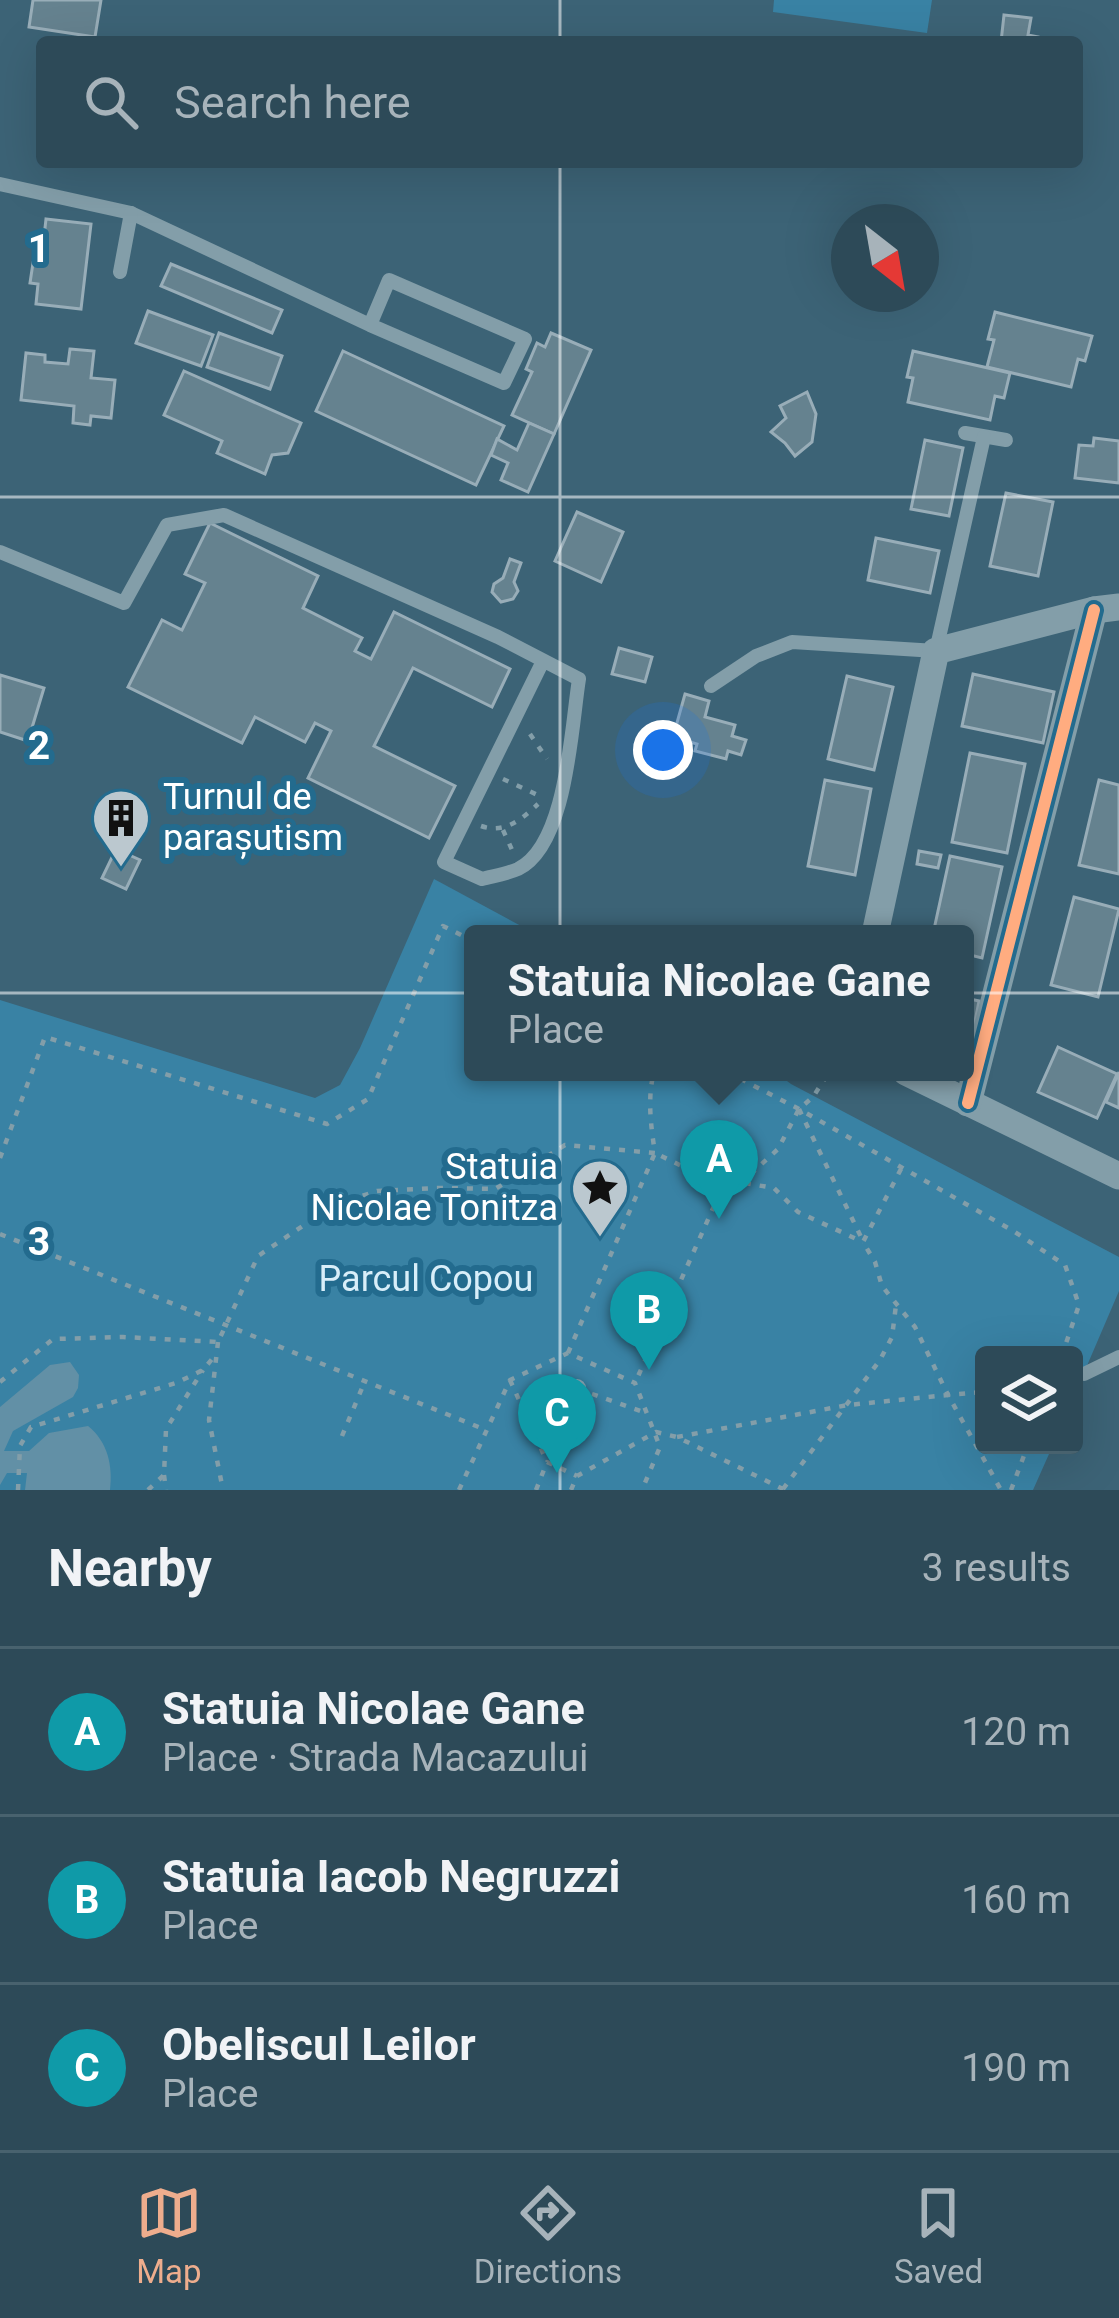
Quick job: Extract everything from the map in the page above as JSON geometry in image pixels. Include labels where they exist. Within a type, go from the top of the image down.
[{"type":"street","points":[[877,925],[936,651],[1106,608],[968,1103]]},
{"type":"street","points":[[924,1081],[1119,1176]]},
{"type":"lane","points":[[0,184],[131,213],[370,325],[504,383],[525,339],[389,280],[370,325]]},
{"type":"lane","points":[[120,272],[131,213]]},
{"type":"lane","points":[[965,433],[1006,440]]},
{"type":"lane","points":[[711,686],[757,656],[792,643],[936,651],[985,437]]},
{"type":"lane","points":[[0,551],[124,603],[167,526],[224,515],[498,637],[579,679],[558,816],[542,849],[520,868],[482,879],[444,862],[543,661]]},
{"type":"lane","points":[[1084,1374],[1119,1357]]},
{"type":"path","points":[[516,715],[547,760]]},
{"type":"path","points":[[488,771],[544,798]]},
{"type":"path","points":[[464,820],[495,831],[525,816],[544,798],[547,780]]},
{"type":"path","points":[[0,1158],[45,1037],[327,1124],[368,1099],[443,926],[464,936]]},
{"type":"path","points":[[459,1490],[510,1380],[568,1353],[655,1154],[652,1081]]},
{"type":"path","points":[[745,1081],[1015,1232],[1064,1265],[1079,1305],[1065,1346]]},
{"type":"path","points":[[634,1384],[723,1186],[753,1172],[778,1149],[799,1109],[823,1081]]},
{"type":"path","points":[[571,1490],[577,1476],[656,1432],[676,1437],[784,1490],[880,1360],[892,1337],[896,1306],[882,1286],[875,1262],[799,1109]]},
{"type":"path","points":[[224,1490],[209,1420],[218,1342],[258,1256],[334,1205],[377,1191],[495,1189],[565,1145],[655,1154],[723,1186],[744,1183],[774,1188],[799,1213],[863,1242]]},
{"type":"path","points":[[863,1242],[902,1169]]},
{"type":"path","points":[[0,1234],[486,1430]]},
{"type":"path","points":[[882,1286],[915,1327],[1001,1490]]},
{"type":"path","points":[[0,1382],[53,1339],[218,1342]]},
{"type":"path","points":[[166,1490],[166,1429],[217,1353]]},
{"type":"path","points":[[568,1353],[634,1384],[660,1447],[642,1490]]},
{"type":"path","points":[[18,1490],[20,1446],[31,1427],[176,1383],[203,1370]]},
{"type":"path","points":[[510,1380],[548,1462],[577,1476]]},
{"type":"path","points":[[342,1436],[365,1381]]},
{"type":"path","points":[[676,1437],[848,1406],[975,1393]]},
{"type":"path","points":[[592,1394],[646,1413]]},
{"type":"path","points":[[1011,1490],[1025,1454]]},
{"type":"path","points":[[534,1490],[548,1462]]},
{"type":"path","points":[[148,1490],[164,1474]]},
{"type":"green space","points":[[774,0],[932,0],[927,33],[773,12]]},
{"type":"green space","name":"Parcul Copou","points":[[434,879],[519,925],[464,925],[464,1081],[787,1081],[1119,1257],[1119,1291],[1083,1375],[1083,1346],[975,1346],[975,1454],[1049,1454],[1033,1490],[0,1490],[0,1000],[315,1098],[340,1085]]},
{"type":"shaded area","points":[[70,1362],[79,1375],[73,1397],[13,1431],[4,1451],[29,1451],[49,1433],[88,1426],[108,1455],[110,1490],[25,1490],[27,1473],[7,1473],[0,1485],[0,1407],[50,1365]]},
{"type":"building","points":[[33,0],[101,0],[95,36],[29,27]]},
{"type":"building","points":[[1004,15],[1031,18],[1028,35],[1033,36],[1002,36]]},
{"type":"building","points":[[46,219],[91,224],[81,309],[36,304],[38,284],[30,283],[33,263],[41,264]]},
{"type":"building","points":[[171,264],[282,310],[272,333],[161,286]]},
{"type":"building","points":[[148,311],[213,335],[201,366],[136,343]]},
{"type":"building","points":[[995,312],[1092,336],[1085,361],[1078,359],[1071,387],[987,367]]},
{"type":"building","points":[[219,333],[282,356],[270,389],[207,367]]},
{"type":"building","points":[[551,333],[591,350],[554,434],[512,415],[532,372],[526,369],[537,343],[545,347]]},
{"type":"building","points":[[70,349],[94,351],[91,378],[115,380],[111,418],[91,416],[90,425],[73,423],[74,406],[21,400],[26,353],[45,355],[45,362],[68,364]]},
{"type":"building","points":[[343,351],[504,426],[476,485],[316,411]]},
{"type":"building","points":[[913,351],[1010,373],[1004,398],[995,396],[990,420],[908,402]]},
{"type":"building","points":[[184,371],[301,423],[288,453],[272,455],[265,474],[217,453],[222,441],[164,415]]},
{"type":"building","points":[[807,392],[816,414],[812,442],[795,456],[771,432],[786,418],[780,406]]},
{"type":"building","points":[[529,423],[554,434],[528,492],[501,480],[508,463],[491,455],[497,439],[517,450]]},
{"type":"building","points":[[1094,438],[1119,441],[1119,483],[1075,478],[1079,445],[1093,446]]},
{"type":"building","points":[[925,440],[963,448],[949,516],[911,509]]},
{"type":"building","points":[[1006,493],[1053,502],[1038,576],[990,566]]},
{"type":"building","points":[[577,512],[623,532],[601,582],[555,561]]},
{"type":"building","points":[[210,523],[318,576],[303,608],[362,638],[355,651],[371,659],[394,612],[510,669],[492,707],[413,668],[374,746],[455,786],[429,838],[308,778],[331,731],[315,723],[305,742],[255,717],[242,743],[128,687],[162,620],[182,630],[205,583],[185,574]]},
{"type":"building","points":[[876,538],[939,551],[930,593],[868,580]]},
{"type":"building","points":[[510,559],[521,563],[514,582],[518,591],[513,599],[501,602],[492,592]]},
{"type":"building","points":[[619,648],[652,657],[645,682],[612,674]]},
{"type":"building","points":[[973,674],[1054,692],[1043,743],[962,726]]},
{"type":"building","points":[[0,675],[44,688],[28,741],[0,732]]},
{"type":"building","points":[[847,676],[893,687],[874,770],[828,759]]},
{"type":"building","points":[[685,694],[709,701],[705,717],[735,725],[732,736],[746,740],[741,755],[728,751],[726,759],[695,751],[697,744],[673,737]]},
{"type":"building","points":[[970,753],[1025,764],[1007,853],[952,842]]},
{"type":"building","points":[[825,780],[871,789],[855,875],[808,866]]},
{"type":"building","points":[[1099,780],[1119,785],[1119,874],[1079,865]]},
{"type":"building","name":"Turnul de parașutism","points":[[116,849],[140,860],[126,889],[102,878]]},
{"type":"building","points":[[919,851],[941,855],[938,868],[917,864]]},
{"type":"building","points":[[950,856],[1002,867],[982,958],[974,956],[974,925],[935,925]]},
{"type":"building","points":[[1074,897],[1119,909],[1098,997],[1051,985]]},
{"type":"building","points":[[1058,1047],[1117,1074],[1097,1118],[1038,1092]]},
{"type":"building","points":[[1119,1072],[1119,1108],[1106,1102]]},
{"type":"cycle path","points":[[974,1080],[1094,610]]},
{"type":"cycle path","points":[[968,1103],[974,1081]]},
{"type":"place","name":"Turnul de parașutism","points":[[121,869]]},
{"type":"place","name":"Statuia Nicolae Gane","points":[[719,1219]]},
{"type":"place","name":"Statuia Nicolae Tonitza","points":[[600,1239]]},
{"type":"place","name":"Statuia Iacob Negruzzi","points":[[649,1370]]},
{"type":"place","name":"Obeliscul Leilor","points":[[557,1473]]}]
